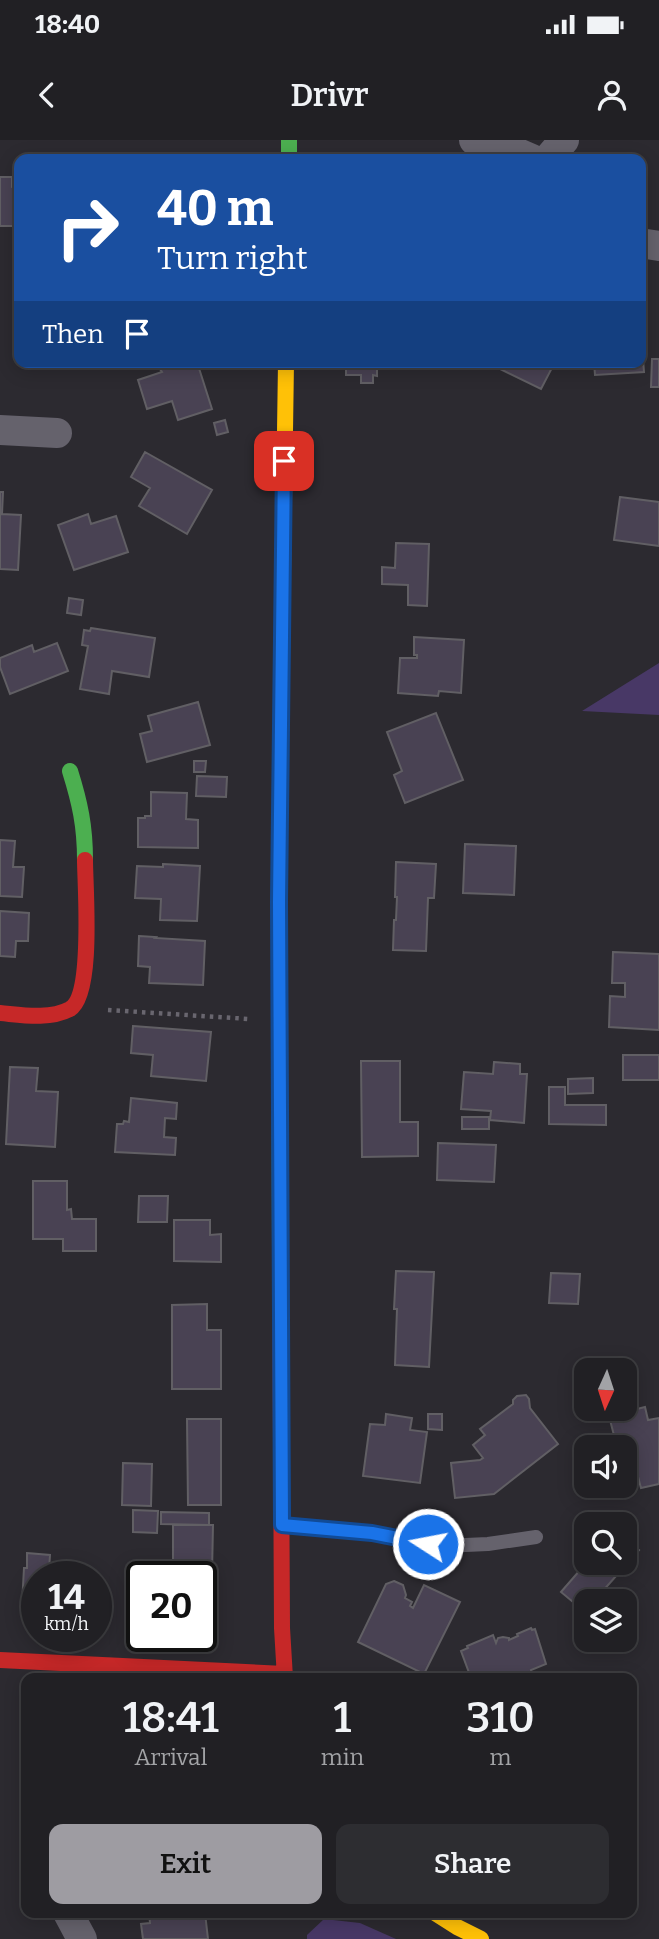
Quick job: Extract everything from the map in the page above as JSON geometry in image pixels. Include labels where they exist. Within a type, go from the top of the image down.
[{"type":"main road","points":[[285,1673],[282,1628],[279,1021],[286,368]]},
{"type":"main road","points":[[0,1013],[43,1016],[54,1014],[72,1008],[80,997],[86,967],[85,830],[70,771]]},
{"type":"main road","points":[[0,1660],[64,1670],[174,1673]]},
{"type":"main road","points":[[443,1918],[481,1939]]},
{"type":"street","points":[[474,140],[520,154]]},
{"type":"street","points":[[552,154],[564,140]]},
{"type":"street","points":[[0,430],[57,433]]},
{"type":"street","points":[[71,1918],[82,1939]]},
{"type":"lane","points":[[282,1525],[372,1533],[443,1546],[488,1544],[536,1537]]},
{"type":"path","points":[[72,1008],[279,1021]]},
{"type":"shaded area","points":[[659,663],[659,715],[582,711]]},
{"type":"shaded area","points":[[324,1919],[360,1923],[396,1939],[307,1939],[307,1935]]},
{"type":"building","points":[[0,177],[12,177],[14,226],[0,226]]},
{"type":"building","points":[[652,359],[659,359],[659,387],[651,387]]},
{"type":"building","points":[[199,368],[212,409],[178,420],[172,401],[147,409],[138,380],[162,372],[160,369]]},
{"type":"building","points":[[346,368],[377,368],[373,383],[361,383],[361,375],[346,375]]},
{"type":"building","points":[[498,368],[552,368],[541,389]]},
{"type":"building","points":[[594,368],[644,368],[644,372],[595,375]]},
{"type":"building","points":[[225,420],[228,432],[217,435],[214,423]]},
{"type":"building","points":[[145,452],[212,490],[187,534],[139,506],[150,488],[131,477]]},
{"type":"building","points":[[0,492],[3,492],[2,514],[21,515],[18,570],[0,569]]},
{"type":"building","points":[[620,497],[659,502],[659,546],[614,540]]},
{"type":"building","points":[[88,514],[91,524],[116,516],[128,552],[74,570],[58,525]]},
{"type":"building","points":[[396,543],[429,544],[427,606],[408,605],[408,585],[382,584],[382,567],[395,568]]},
{"type":"building","points":[[69,598],[83,600],[81,615],[67,613]]},
{"type":"building","points":[[91,628],[155,638],[149,677],[112,671],[109,694],[80,689],[88,646],[82,645],[84,630],[90,631]]},
{"type":"building","points":[[414,637],[464,640],[461,693],[439,691],[438,696],[398,693],[400,658],[417,658],[417,655],[414,655]]},
{"type":"building","points":[[57,643],[68,671],[10,694],[0,667],[0,658],[32,645],[34,652]]},
{"type":"building","points":[[198,702],[210,745],[147,762],[140,734],[152,731],[148,716]]},
{"type":"building","points":[[436,713],[463,780],[405,803],[394,775],[402,771],[387,732]]},
{"type":"building","points":[[194,761],[206,761],[205,772],[194,772]]},
{"type":"building","points":[[197,776],[227,777],[226,797],[196,796]]},
{"type":"building","points":[[151,792],[187,793],[186,819],[198,820],[198,848],[138,847],[138,818],[151,816]]},
{"type":"building","points":[[0,840],[15,841],[13,867],[24,867],[22,897],[0,896]]},
{"type":"building","points":[[465,844],[516,846],[514,895],[463,893]]},
{"type":"building","points":[[396,862],[436,864],[434,898],[428,898],[426,951],[393,950],[397,897]]},
{"type":"building","points":[[163,864],[200,866],[197,921],[160,920],[161,899],[135,898],[137,866],[163,867]]},
{"type":"building","points":[[0,911],[29,913],[28,941],[16,941],[15,957],[0,956]]},
{"type":"building","points":[[139,936],[205,941],[203,985],[149,983],[150,967],[138,966]]},
{"type":"building","points":[[613,952],[659,954],[659,1030],[609,1027],[610,996],[625,997],[625,983],[612,983]]},
{"type":"building","points":[[133,1026],[211,1032],[206,1081],[151,1076],[153,1055],[131,1053]]},
{"type":"building","points":[[623,1055],[659,1055],[659,1080],[623,1080]]},
{"type":"building","points":[[361,1061],[400,1061],[400,1122],[418,1122],[418,1156],[362,1157]]},
{"type":"building","points":[[494,1062],[520,1064],[520,1074],[527,1074],[524,1123],[490,1120],[491,1111],[461,1109],[464,1072],[493,1074]]},
{"type":"building","points":[[10,1067],[38,1068],[36,1091],[58,1092],[55,1147],[6,1144]]},
{"type":"building","points":[[593,1078],[593,1093],[568,1094],[568,1079]]},
{"type":"building","points":[[549,1087],[565,1087],[565,1105],[606,1105],[606,1125],[549,1124]]},
{"type":"building","points":[[131,1098],[177,1103],[176,1119],[165,1118],[164,1137],[176,1138],[175,1155],[115,1152],[117,1124],[129,1122]]},
{"type":"building","points":[[462,1117],[489,1117],[489,1129],[462,1129]]},
{"type":"building","points":[[438,1143],[496,1145],[494,1182],[437,1180]]},
{"type":"building","points":[[33,1181],[67,1181],[67,1210],[71,1209],[72,1219],[96,1219],[96,1251],[63,1251],[63,1239],[33,1239]]},
{"type":"building","points":[[139,1196],[168,1196],[167,1222],[138,1222]]},
{"type":"building","points":[[174,1220],[210,1220],[210,1235],[221,1234],[221,1262],[174,1261]]},
{"type":"building","points":[[396,1271],[434,1272],[429,1367],[395,1365]]},
{"type":"building","points":[[551,1273],[580,1274],[578,1304],[549,1303]]},
{"type":"building","points":[[207,1304],[207,1330],[221,1330],[221,1389],[172,1389],[172,1305]]},
{"type":"building","points":[[526,1395],[530,1408],[558,1444],[494,1494],[455,1498],[451,1463],[483,1458],[473,1445],[485,1435],[480,1429],[513,1404],[517,1396]]},
{"type":"building","points":[[645,1407],[648,1420],[659,1418],[659,1484],[641,1488],[637,1473],[637,1435],[614,1435],[610,1421],[637,1421],[637,1409]]},
{"type":"building","points":[[386,1414],[412,1418],[410,1430],[427,1432],[420,1483],[363,1476],[370,1424],[385,1425]]},
{"type":"building","points":[[428,1414],[442,1414],[442,1430],[428,1429]]},
{"type":"building","points":[[187,1419],[221,1419],[221,1505],[188,1505]]},
{"type":"building","points":[[123,1463],[152,1464],[151,1506],[122,1505]]},
{"type":"building","points":[[133,1510],[158,1511],[157,1533],[133,1532]]},
{"type":"building","points":[[161,1512],[209,1513],[209,1525],[161,1524]]},
{"type":"building","points":[[173,1525],[213,1525],[212,1561],[173,1561]]},
{"type":"building","points":[[27,1553],[50,1555],[50,1561],[27,1561]]},
{"type":"building","points":[[576,1575],[617,1575],[605,1589],[574,1589],[574,1603],[561,1592]]},
{"type":"building","points":[[394,1581],[403,1585],[405,1598],[412,1602],[410,1606],[413,1608],[424,1585],[460,1602],[424,1673],[358,1642],[386,1584]]},
{"type":"building","points":[[535,1629],[546,1664],[531,1670],[532,1673],[469,1673],[461,1651],[468,1648],[467,1646],[493,1635],[496,1643],[498,1638],[509,1640],[518,1636],[517,1634]]},
{"type":"building","points":[[150,1918],[206,1918],[208,1939],[143,1939],[141,1924],[150,1923]]},
{"type":"traffic: fast","points":[[289,140],[289,154]]},
{"type":"traffic: fast","points":[[280,1249],[279,902],[283,571]]},
{"type":"traffic: fast","points":[[70,771],[81,815],[85,860]]},
{"type":"traffic: slow","points":[[283,571],[286,368]]},
{"type":"traffic: slow","points":[[443,1918],[481,1939]]},
{"type":"traffic: jam","points":[[0,1013],[53,1015],[70,1009],[78,1000],[85,963],[85,860]]},
{"type":"traffic: jam","points":[[280,1249],[282,1628],[285,1673]]},
{"type":"traffic: jam","points":[[0,1660],[264,1673]]},
{"type":"route","points":[[284,461],[279,902],[282,1525],[372,1533],[428,1544]]}]
